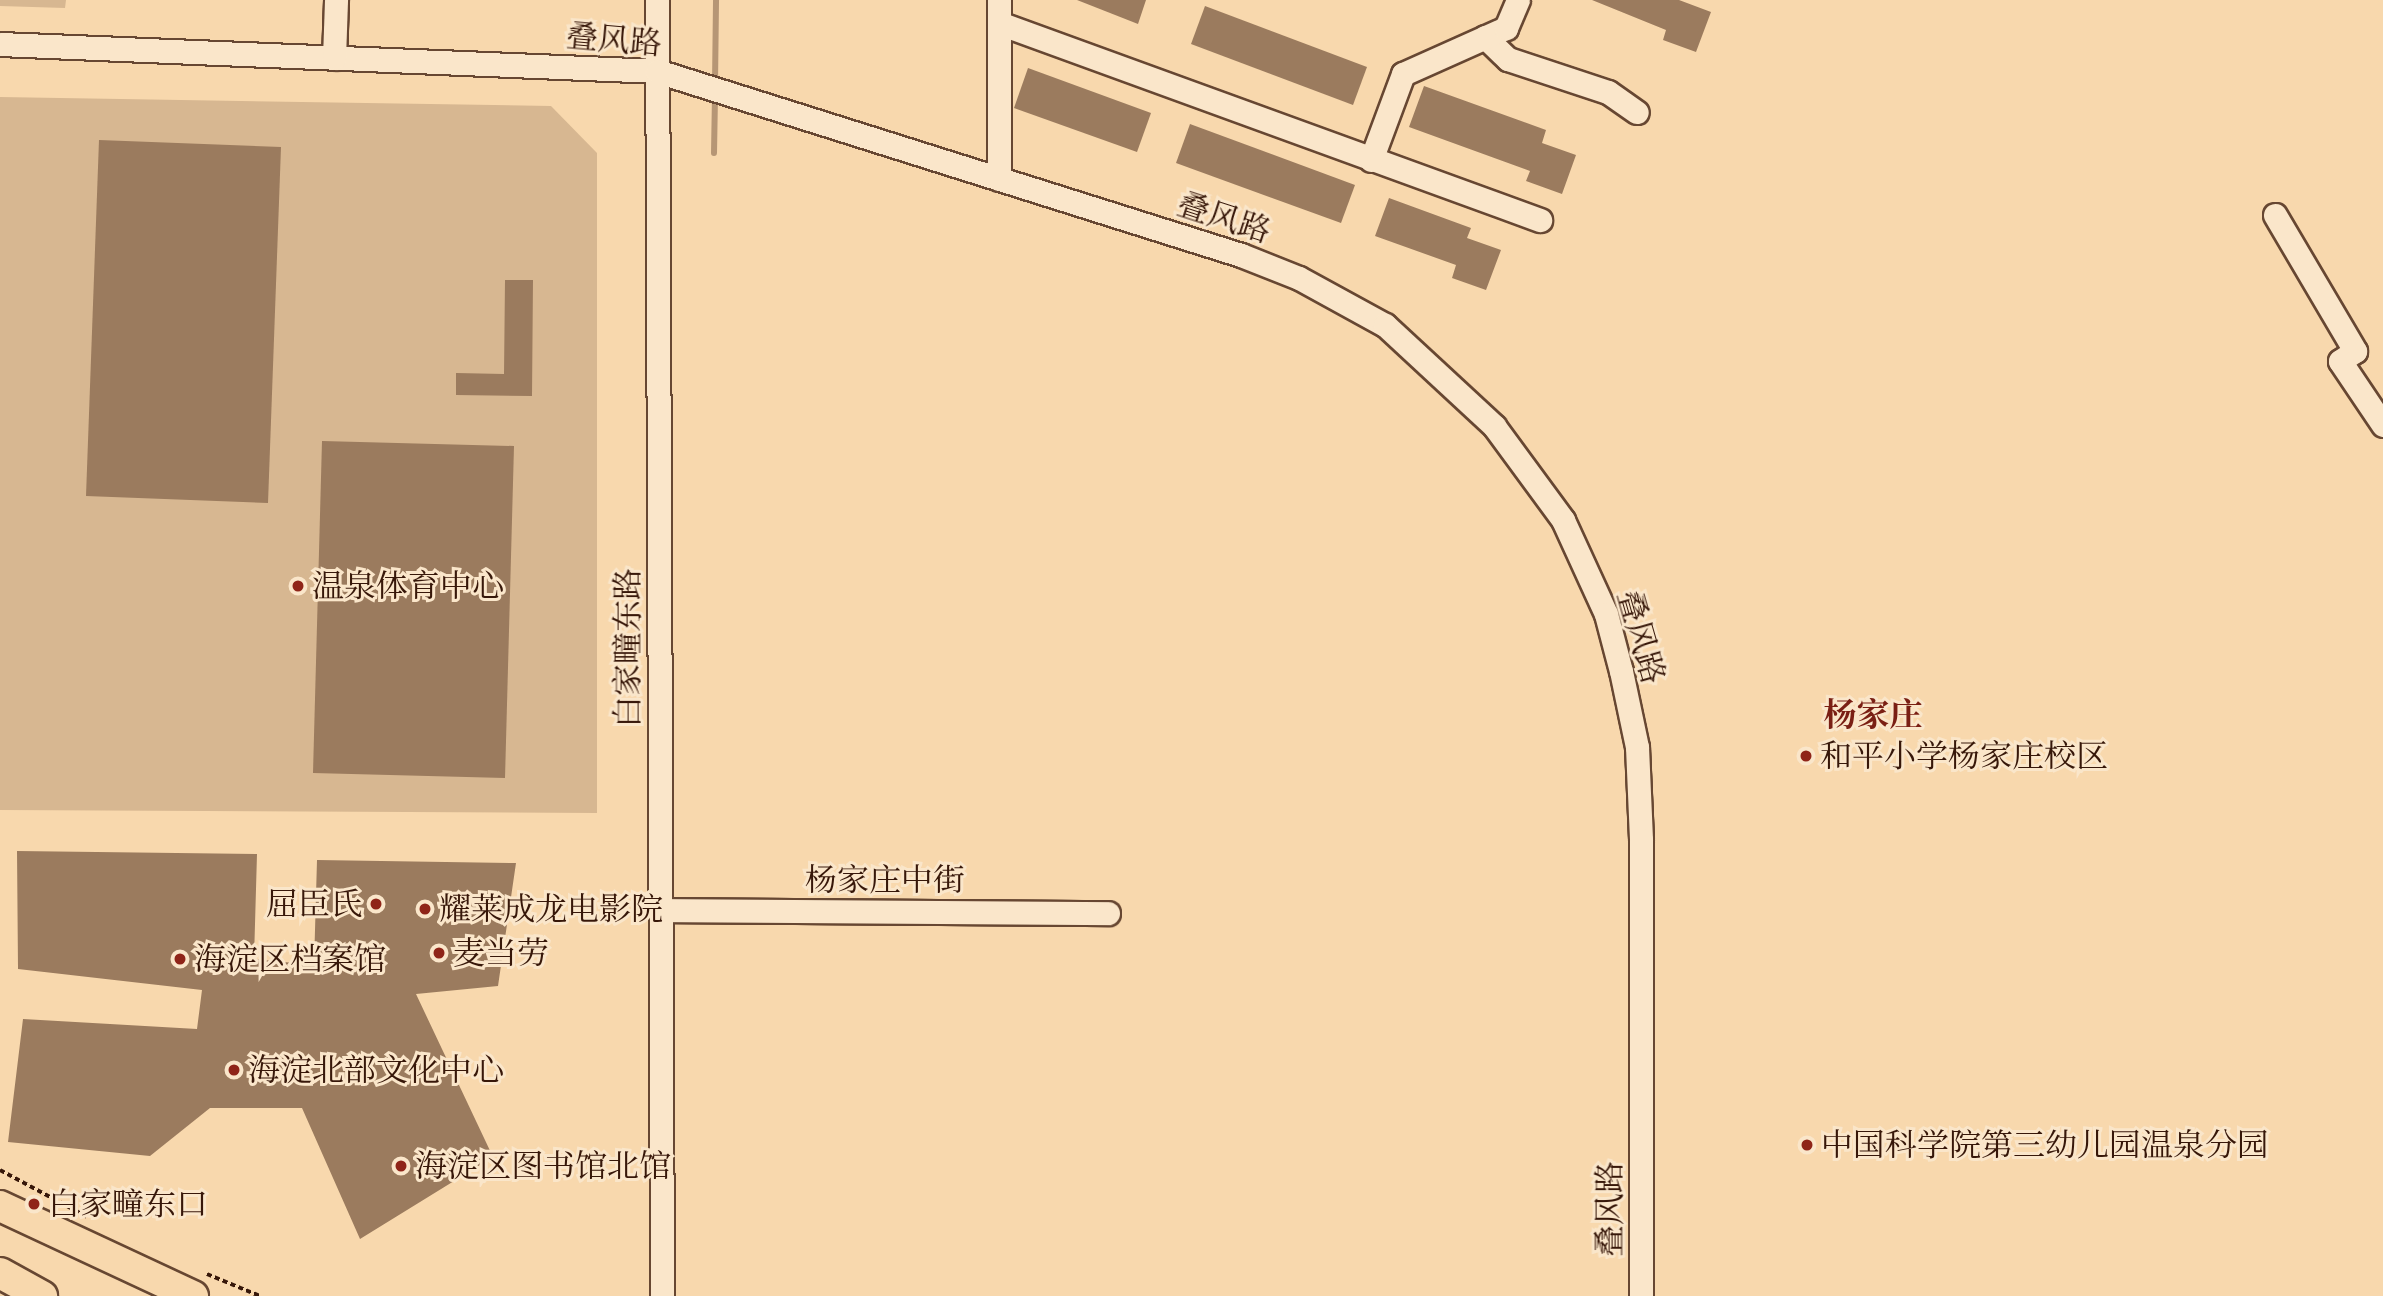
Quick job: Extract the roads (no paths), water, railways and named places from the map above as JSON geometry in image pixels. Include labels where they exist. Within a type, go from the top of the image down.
[{"type":"main road","points":[[0,1206],[199,1284]]},
{"type":"main road","points":[[0,1273],[42,1296]]},
{"type":"street","points":[[334,58],[336,0]]},
{"type":"street","name":"白家疃东路","points":[[657,0],[662,1296]]},
{"type":"street","points":[[999,0],[999,179]]},
{"type":"street","points":[[1371,160],[1403,74],[1506,28],[1518,0]]},
{"type":"street","points":[[999,23],[1540,220]]},
{"type":"street","points":[[1485,37],[1508,59],[1608,93],[1637,112]]},
{"type":"street","name":"叠风路","points":[[0,44],[657,71],[1241,255],[1344,300],[1385,325],[1494,426],[1563,520],[1606,614],[1637,747],[1641,840],[1641,1296]]},
{"type":"street","points":[[2275,215],[2356,351],[2340,361],[2383,425]]},
{"type":"street","name":"杨家庄中街","points":[[661,910],[1108,913]]},
{"type":"waterway","points":[[715,84],[716,0]]},
{"type":"waterway","points":[[714,153],[715,95]]},
{"type":"place","name":"温泉体育中心","points":[[298,586]]},
{"type":"place","name":"和平小学杨家庄校区","points":[[1806,756]]},
{"type":"place","name":"屈臣氏","points":[[376,904]]},
{"type":"place","name":"耀莱成龙电影院","points":[[425,909]]},
{"type":"place","name":"麦当劳","points":[[439,953]]},
{"type":"place","name":"海淀区档案馆","points":[[180,959]]},
{"type":"place","name":"海淀北部文化中心","points":[[234,1070]]},
{"type":"place","name":"中国科学院第三幼儿园温泉分园","points":[[1807,1145]]},
{"type":"place","name":"海淀区图书馆北馆","points":[[401,1166]]},
{"type":"place","name":"白家疃东口","points":[[34,1204]]},
{"type":"district","name":"杨家庄","points":[[1873,715]]}]
